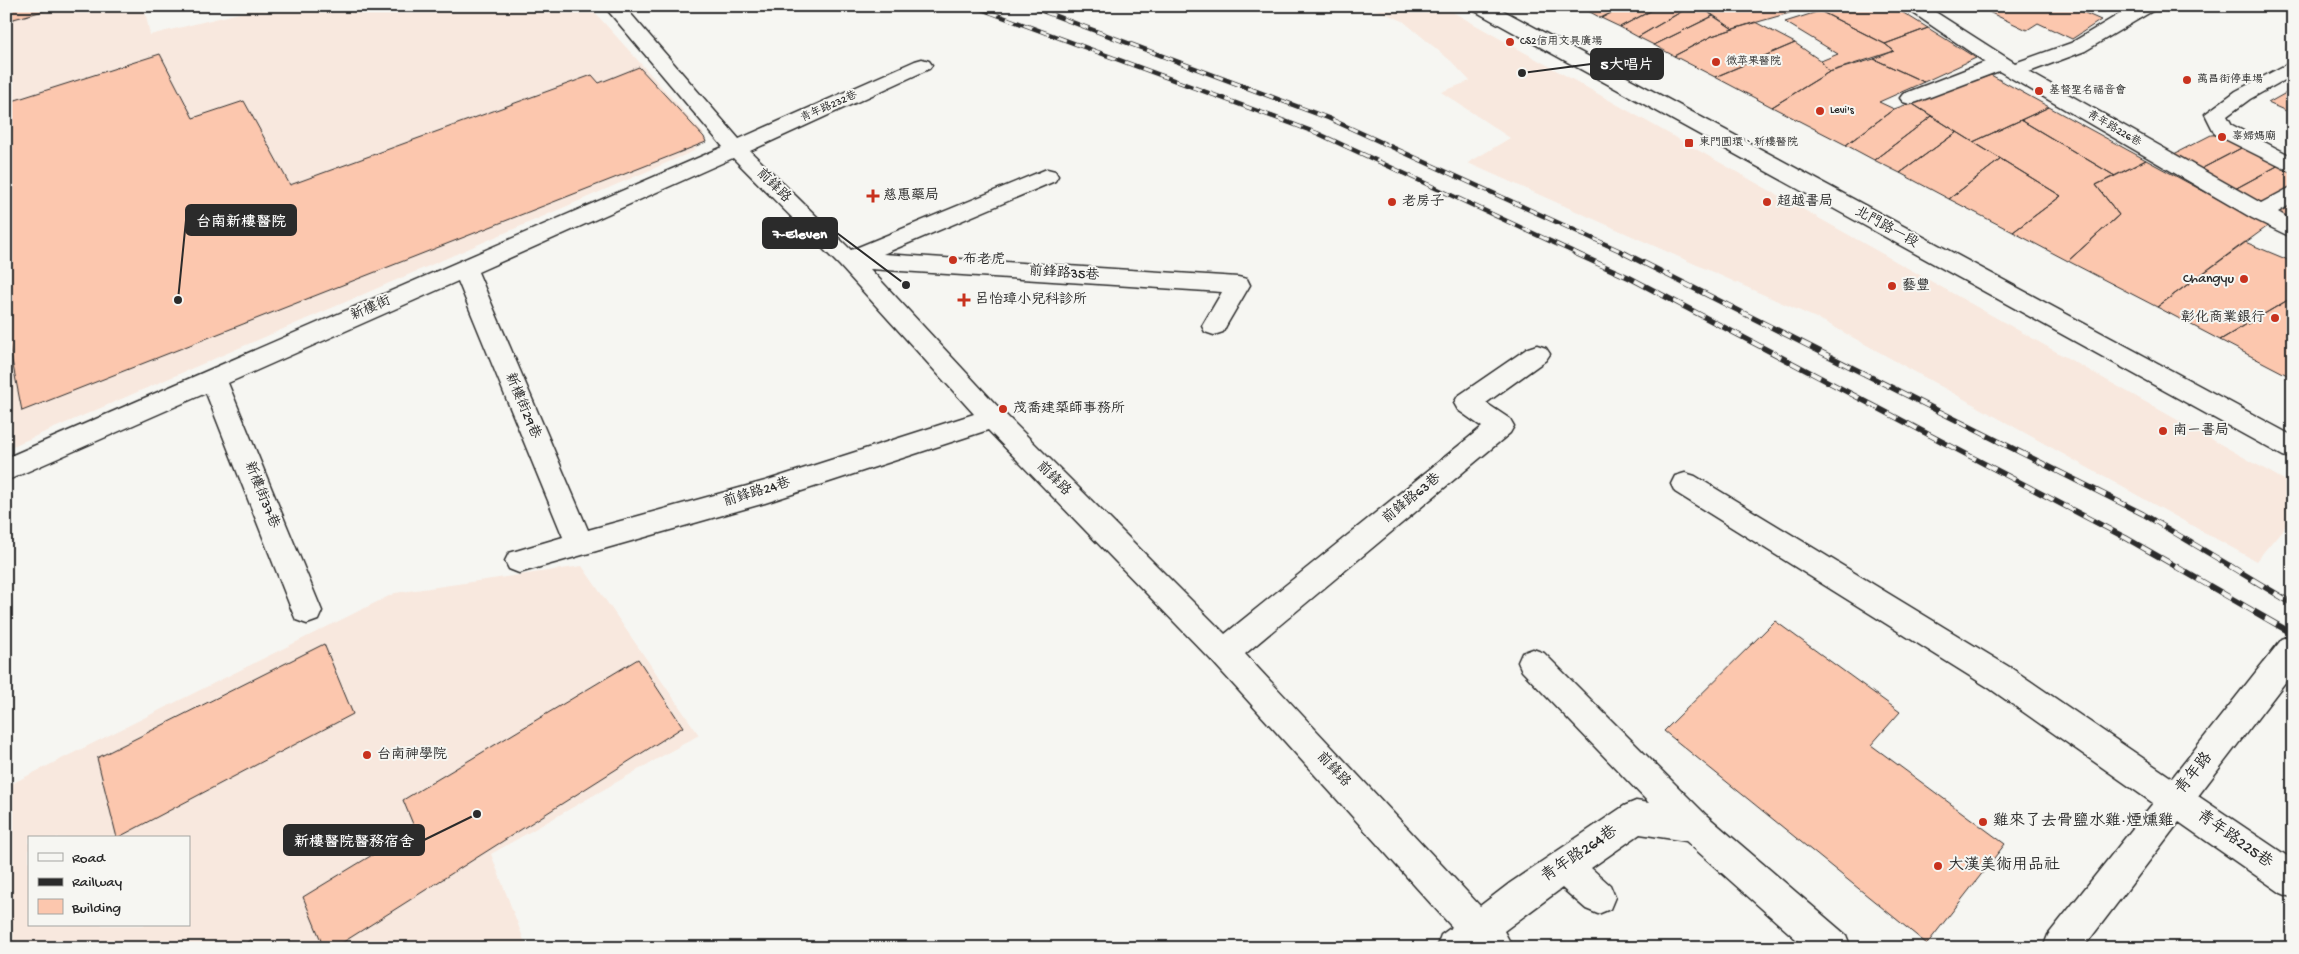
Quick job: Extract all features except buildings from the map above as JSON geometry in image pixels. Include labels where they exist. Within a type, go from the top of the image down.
[{"type":"street","name":"前鋒路","points":[[613,6],[736,149],[848,260],[993,418],[1224,653],[1476,941]]},
{"type":"street","name":"北門路一段","points":[[1480,6],[2293,449]]},
{"type":"street","name":"青年路226巷","points":[[1912,6],[2007,67],[2293,231]]},
{"type":"street","points":[[1910,98],[2078,47],[2147,6]]},
{"type":"street","name":"青年路232巷","points":[[736,149],[922,65]]},
{"type":"street","points":[[2293,67],[2243,95],[2216,114],[2223,129],[2293,166]]},
{"type":"street","name":"新樓街","points":[[6,470],[736,149]]},
{"type":"street","points":[[848,260],[1047,176]]},
{"type":"street","points":[[2260,212],[2293,193]]},
{"type":"street","name":"前鋒路35巷","points":[[848,260],[1238,285],[1214,326]]},
{"type":"street","name":"新樓街29巷","points":[[465,268],[580,544]]},
{"type":"street","name":"前鋒路63巷","points":[[1224,653],[1501,426],[1467,403],[1537,354]]},
{"type":"street","name":"新樓街37巷","points":[[214,379],[307,611]]},
{"type":"street","name":"前鋒路24巷","points":[[519,561],[765,492],[993,418]]},
{"type":"street","name":"青年路225巷","points":[[1685,484],[2000,678],[2293,881]]},
{"type":"street","name":"青年路","points":[[2061,948],[2293,648]]},
{"type":"street","points":[[1533,662],[1694,826],[1833,948]]},
{"type":"street","name":"青年路264巷","points":[[1476,941],[1564,866],[1636,817],[1694,826]]},
{"type":"street","points":[[1564,866],[1598,897]]},
{"type":"shaded area","points":[[6,6],[144,6],[150,35],[247,11],[246,6],[589,6],[704,134],[694,151],[6,449]]},
{"type":"shaded area","points":[[1368,6],[1442,6],[2293,485],[2293,517],[2256,561],[1825,322],[1468,163],[1510,138],[1441,92],[1470,81],[1451,61],[1403,21]]},
{"type":"shaded area","name":"台南神學院","points":[[582,566],[699,735],[491,854],[527,948],[6,948],[6,775],[9,785],[395,593]]},
{"type":"railway","points":[[973,6],[1317,133],[1578,254]]},
{"type":"railway","points":[[1029,6],[1328,118],[1627,254]]},
{"type":"railway","points":[[1575,253],[1630,278],[2126,538],[2177,567]]},
{"type":"railway","points":[[1624,253],[2143,514],[2232,567]]},
{"type":"railway","points":[[2175,566],[2293,634]]},
{"type":"railway","points":[[2230,566],[2293,604]]},
{"type":"place","name":"CS2信用文具廣場","points":[[1510,42]]},
{"type":"place","name":"微苹果醫院","points":[[1716,62]]},
{"type":"place","name":"5大唱片","points":[[1522,73]]},
{"type":"place","name":"萬昌街停車場","points":[[2187,80]]},
{"type":"place","name":"基督聖名福音會","points":[[2039,91]]},
{"type":"place","name":"Levi's","points":[[1820,111]]},
{"type":"place","name":"辜婦媽廟","points":[[2222,137]]},
{"type":"place","name":"東門圓環、新樓醫院","points":[[1689,143]]},
{"type":"place","name":"慈惠藥局","points":[[873,196]]},
{"type":"place","name":"老房子","points":[[1392,202]]},
{"type":"place","name":"超越書局","points":[[1767,202]]},
{"type":"place","name":"布老虎","points":[[953,260]]},
{"type":"place","name":"Changyu","points":[[2244,279]]},
{"type":"place","name":"7-Eleven","points":[[906,285]]},
{"type":"place","name":"藝豐","points":[[1892,286]]},
{"type":"place","name":"台南新樓醫院","points":[[178,300]]},
{"type":"place","name":"呂怡璋小兒科診所","points":[[964,300]]},
{"type":"place","name":"彰化商業銀行","points":[[2275,318]]},
{"type":"place","name":"茂喬建築師事務所","points":[[1003,409]]},
{"type":"place","name":"南ㄧ書局","points":[[2163,431]]},
{"type":"place","name":"台南神學院","points":[[367,755]]},
{"type":"place","name":"新樓醫院醫務宿舍","points":[[477,814]]},
{"type":"place","name":"雞來了去骨鹽水雞·煙燻雞","points":[[1983,822]]},
{"type":"place","name":"大漢美術用品社","points":[[1938,866]]}]
